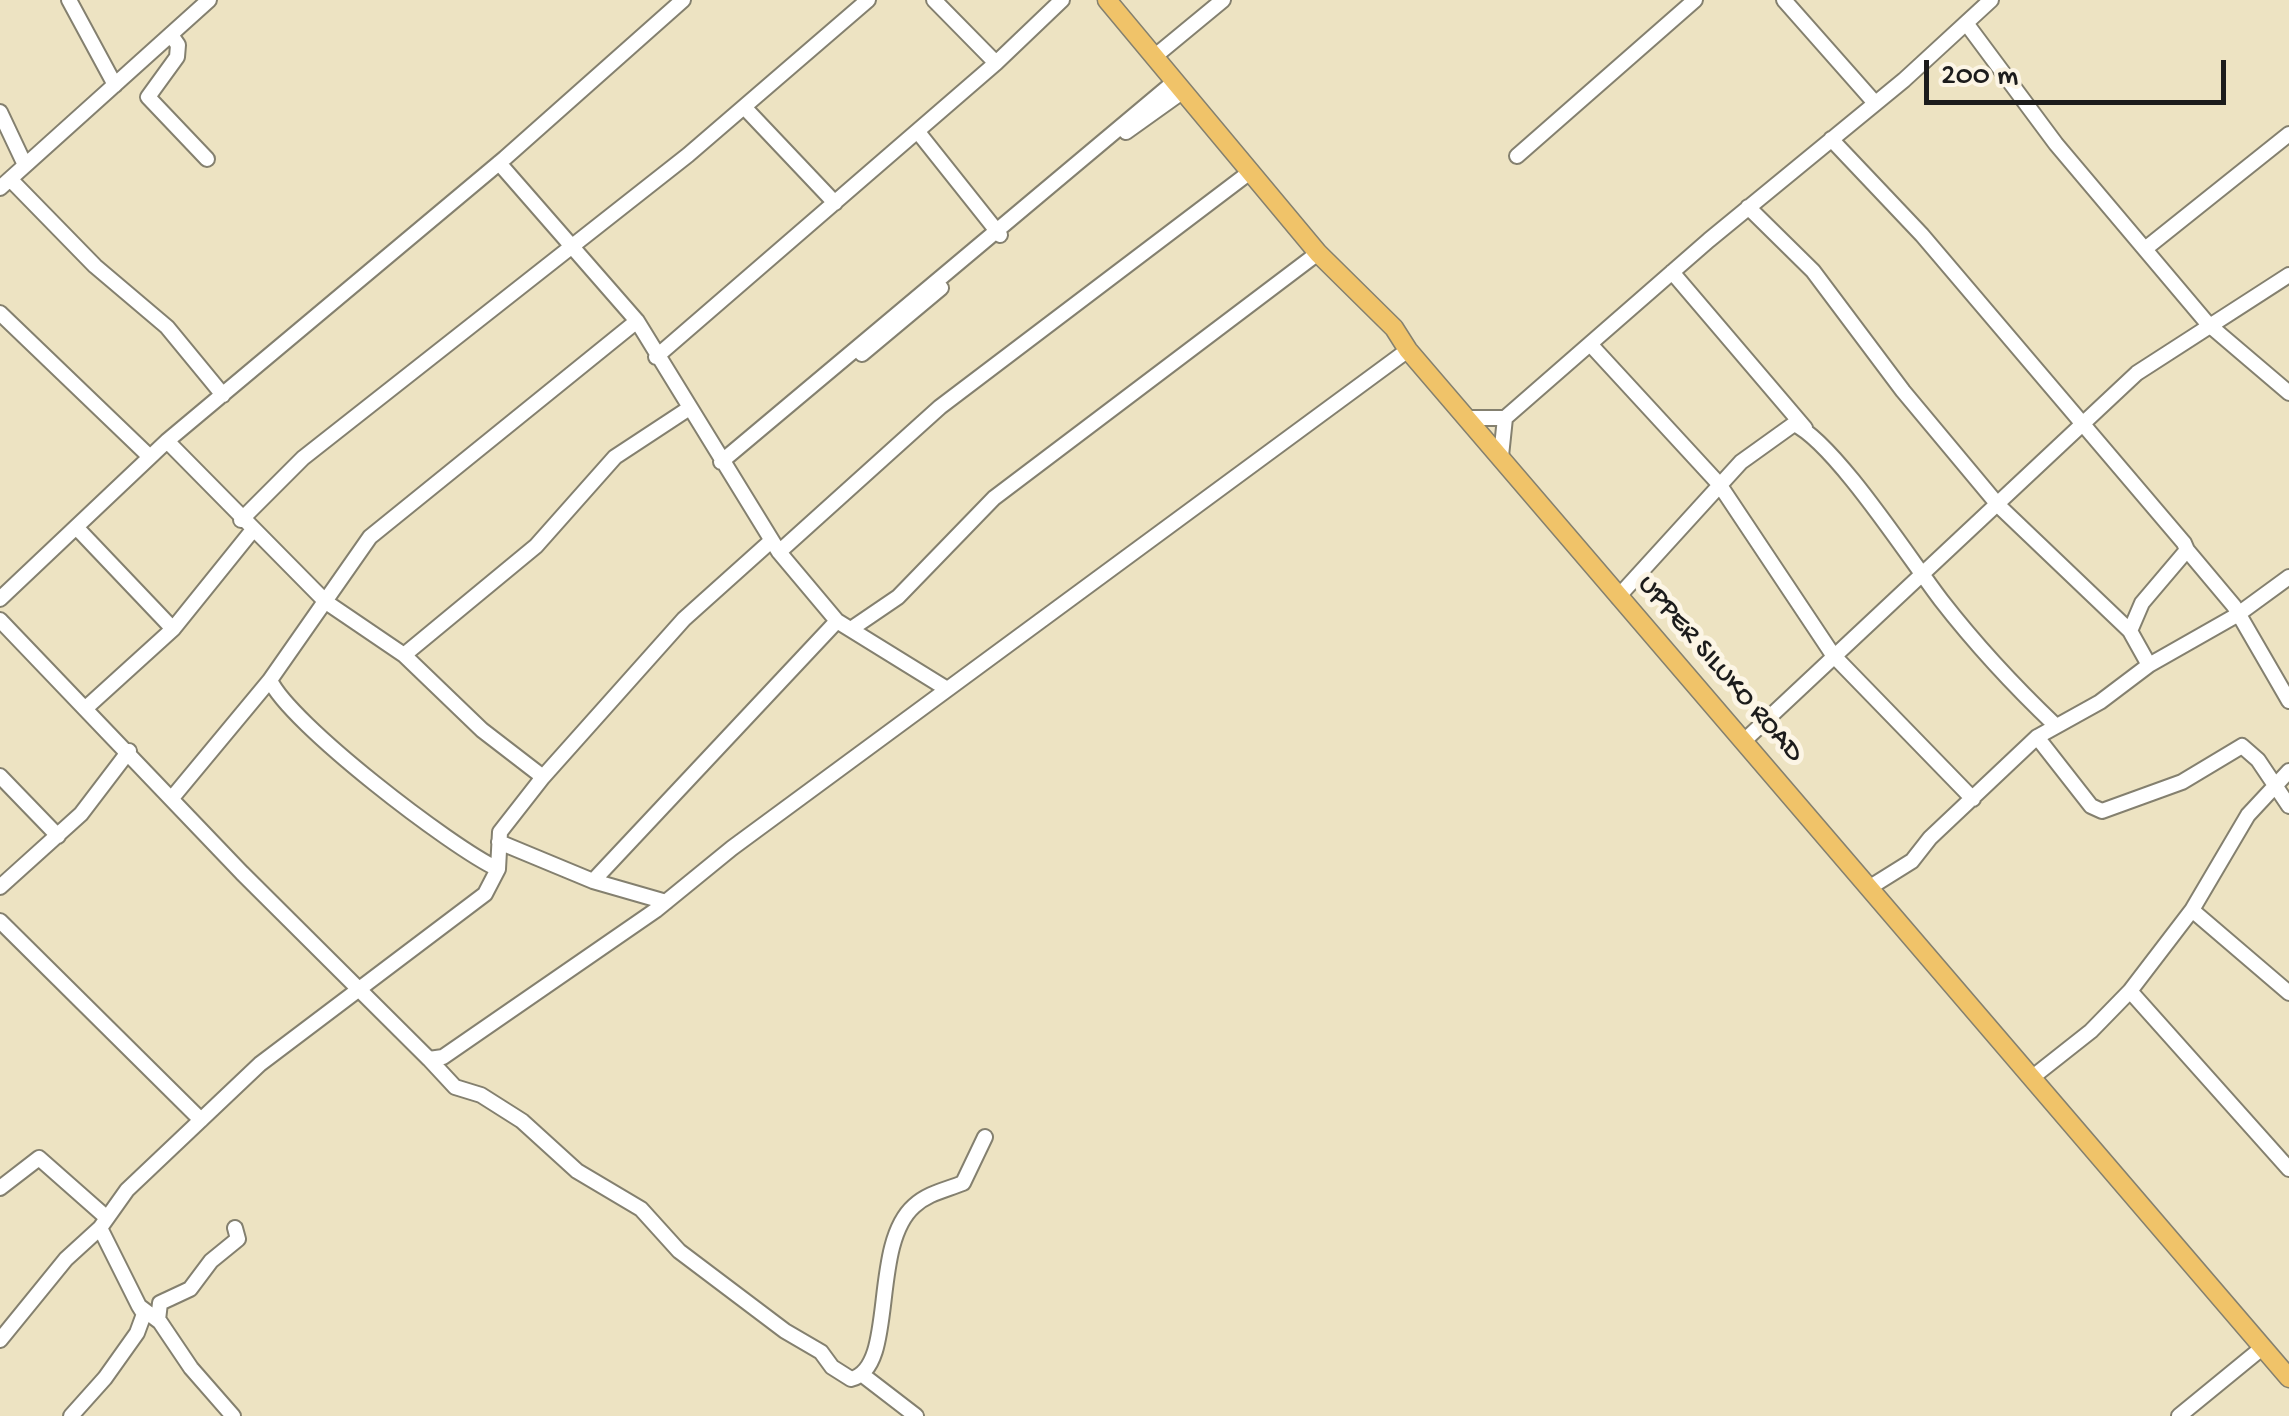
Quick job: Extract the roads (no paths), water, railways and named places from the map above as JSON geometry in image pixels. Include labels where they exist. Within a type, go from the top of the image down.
[{"type":"main road","name":"UPPER SILUKO ROAD","points":[[1107,0],[1318,253],[1394,328],[1408,350],[1618,597],[1872,886],[2289,1378]]},
{"type":"street","points":[[69,0],[115,85]]},
{"type":"street","points":[[209,0],[5,184],[167,327],[223,395]]},
{"type":"street","points":[[0,599],[168,441],[499,163],[683,0]]},
{"type":"street","points":[[87,707],[173,629],[247,526],[304,458],[482,321],[571,244],[744,108],[868,0]]},
{"type":"street","points":[[934,0],[996,63]]},
{"type":"street","points":[[656,357],[920,130],[1062,0]]},
{"type":"street","points":[[1154,58],[1223,0]]},
{"type":"street","points":[[1516,156],[1696,0]]},
{"type":"street","points":[[1784,0],[1875,103]]},
{"type":"street","points":[[1467,418],[1504,418],[1991,0]]},
{"type":"street","points":[[1966,23],[2056,144],[2208,324],[2289,393]]},
{"type":"street","points":[[171,34],[178,45],[177,57],[148,97],[207,158]]},
{"type":"street","points":[[721,462],[1178,87]]},
{"type":"street","points":[[744,108],[835,204]]},
{"type":"street","points":[[0,112],[24,165]]},
{"type":"street","points":[[920,130],[1000,231]]},
{"type":"street","points":[[2145,249],[2289,134]]},
{"type":"street","points":[[1831,139],[1922,235],[2186,550],[2237,615],[2289,701]]},
{"type":"street","points":[[499,163],[636,321],[775,546],[837,621],[947,689]]},
{"type":"street","points":[[0,1340],[66,1259],[104,1223],[127,1190],[260,1064],[484,894],[498,869],[499,842],[510,814],[684,619],[940,407],[1250,172]]},
{"type":"street","points":[[1748,207],[1813,271],[1902,391],[1999,506],[2130,631],[2149,665]]},
{"type":"street","points":[[846,367],[1000,231]]},
{"type":"street","points":[[851,629],[898,596],[994,498],[1318,253]]},
{"type":"street","points":[[1672,272],[1926,574],[1938,597],[2000,672],[2055,725]]},
{"type":"street","points":[[1745,740],[2138,373],[2289,275]]},
{"type":"street","points":[[0,314],[150,457]]},
{"type":"street","points":[[172,798],[270,680],[370,537],[636,321]]},
{"type":"street","points":[[1590,344],[1719,484],[1833,654],[1973,799]]},
{"type":"street","points":[[429,1058],[443,1056],[666,902],[947,689],[1408,350]]},
{"type":"street","points":[[404,656],[536,546],[615,456],[688,409]]},
{"type":"street","points":[[1501,456],[1504,418]]},
{"type":"street","points":[[1618,597],[1719,484],[1787,426],[1801,428],[1814,438]]},
{"type":"street","points":[[168,441],[247,526],[326,602],[404,656],[482,730],[543,776]]},
{"type":"street","points":[[76,527],[173,629]]},
{"type":"street","points":[[2130,631],[2142,603],[2186,550]]},
{"type":"street","points":[[1872,886],[1908,865],[2037,737],[2100,702],[2149,665],[2237,615],[2289,578]]},
{"type":"street","points":[[0,620],[455,1087],[481,1095],[522,1121],[577,1171],[640,1209],[680,1251],[785,1331],[822,1352],[832,1367],[851,1379],[864,1376],[874,1363],[883,1279],[901,1224],[911,1208],[930,1194],[962,1183],[985,1137]]},
{"type":"street","points":[[593,881],[837,621]]},
{"type":"street","points":[[270,680],[290,708],[352,763],[448,841],[498,869]]},
{"type":"street","points":[[2037,737],[2091,806],[2102,812],[2182,782],[2234,747],[2249,750],[2289,806]]},
{"type":"street","points":[[0,887],[58,836],[129,751]]},
{"type":"street","points":[[2034,1076],[2090,1031],[2130,991],[2192,910],[2248,815],[2289,771]]},
{"type":"street","points":[[0,776],[58,836]]},
{"type":"street","points":[[499,842],[593,881],[666,902]]},
{"type":"street","points":[[2192,910],[2289,993]]},
{"type":"street","points":[[0,921],[201,1120]]},
{"type":"street","points":[[2130,991],[2289,1169]]},
{"type":"street","points":[[0,1188],[39,1158],[104,1223],[144,1314],[137,1333],[74,1415]]},
{"type":"street","points":[[158,1320],[160,1303],[190,1289],[211,1261],[238,1239],[235,1228]]},
{"type":"street","points":[[139,1306],[158,1320],[233,1416]]},
{"type":"street","points":[[2179,1416],[2262,1348]]},
{"type":"street","points":[[864,1376],[916,1416]]}]
